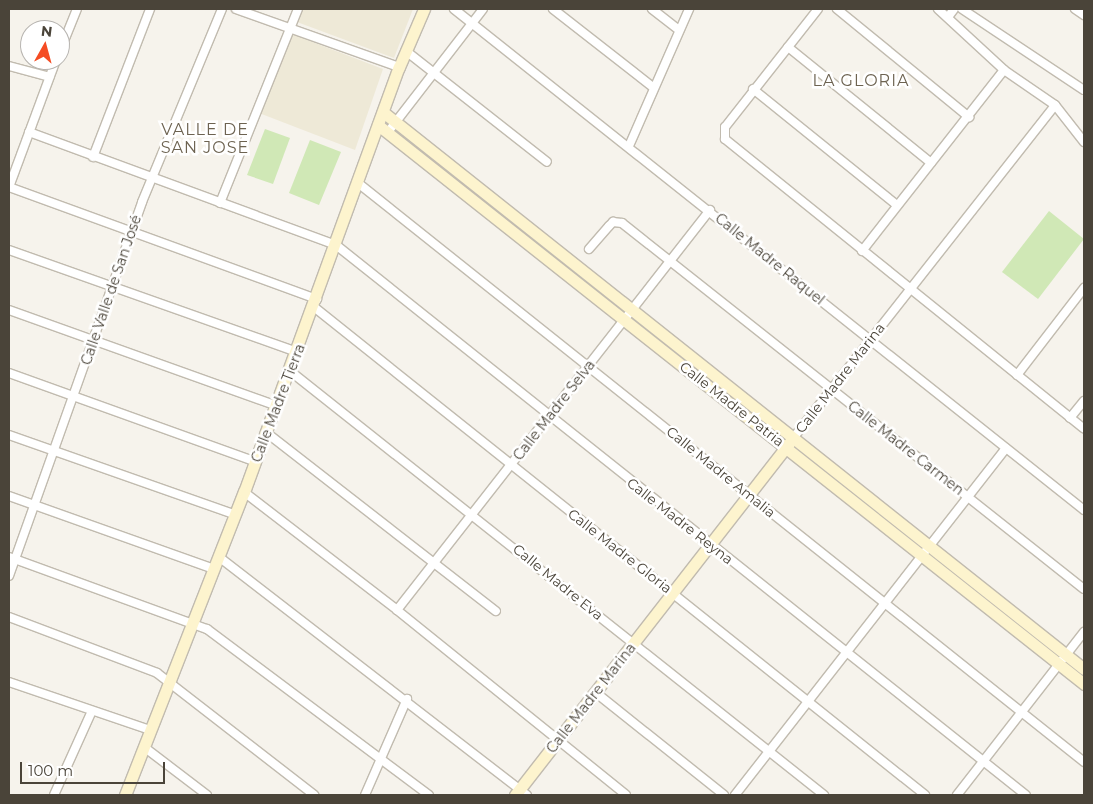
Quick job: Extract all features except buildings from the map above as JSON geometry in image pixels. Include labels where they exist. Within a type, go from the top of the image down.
[{"type":"street","points":[[70,26],[77,9]]},
{"type":"street","points":[[93,157],[150,9]]},
{"type":"street","name":"Calle Valle de San José","points":[[9,576],[12,558],[36,505],[131,232],[222,9]]},
{"type":"street","points":[[236,9],[399,68]]},
{"type":"street","points":[[220,202],[298,9]]},
{"type":"street","name":"Calle Madre Tierra","points":[[125,795],[168,682],[236,515],[316,303],[399,68],[424,9]]},
{"type":"street","name":"Calle Madre Raquel","points":[[454,9],[710,210],[1084,510]]},
{"type":"street","points":[[388,132],[483,9]]},
{"type":"street","points":[[553,9],[654,88]]},
{"type":"street","points":[[652,9],[679,30]]},
{"type":"street","points":[[629,146],[689,9]]},
{"type":"street","points":[[818,9],[753,89],[725,127],[725,139],[908,289],[1084,429]]},
{"type":"street","points":[[837,9],[969,117]]},
{"type":"street","points":[[938,9],[1004,70],[1055,105],[1084,142]]},
{"type":"street","points":[[948,17],[954,9]]},
{"type":"street","points":[[962,9],[1084,90]]},
{"type":"street","points":[[1075,9],[1084,15]]},
{"type":"street","points":[[788,46],[931,163]]},
{"type":"street","points":[[406,51],[547,162]]},
{"type":"street","points":[[9,66],[50,77]]},
{"type":"street","points":[[9,187],[52,70]]},
{"type":"street","points":[[862,251],[1004,70]]},
{"type":"street","points":[[753,89],[897,204]]},
{"type":"street","name":"Calle Madre Marina","points":[[521,793],[595,692],[908,289],[1055,105]]},
{"type":"street","name":"Calle Madre Patria","points":[[383,112],[794,437],[927,550],[1063,659],[1084,684]]},
{"type":"street","name":"Calle Madre Patria","points":[[378,125],[786,447],[927,550]]},
{"type":"street","name":"Calle Madre Reyna","points":[[29,132],[336,245],[846,654],[1026,795]]},
{"type":"street","name":"Calle Madre Amalia","points":[[358,184],[750,494],[884,604],[1084,762]]},
{"type":"street","name":"Calle Madre Gloria","points":[[9,187],[316,303],[512,465],[925,795]]},
{"type":"street","name":"Calle Madre Selva","points":[[397,610],[436,563],[710,210]]},
{"type":"street","name":"Calle Madre Carmen","points":[[589,250],[609,226],[618,222],[671,261],[1084,588]]},
{"type":"street","points":[[9,250],[297,352]]},
{"type":"street","points":[[1016,375],[1084,288]]},
{"type":"street","points":[[9,310],[277,406]]},
{"type":"street","name":"Calle Madre Eva","points":[[290,371],[473,513],[824,795]]},
{"type":"street","points":[[9,373],[256,462]]},
{"type":"street","points":[[1070,418],[1084,401]]},
{"type":"street","points":[[267,433],[496,611]]},
{"type":"street","points":[[9,435],[236,515]]},
{"type":"street","points":[[735,795],[1006,448]]},
{"type":"street","points":[[244,492],[397,610],[626,795]]},
{"type":"street","points":[[9,496],[214,569]]},
{"type":"street","points":[[219,557],[407,699],[521,793]]},
{"type":"street","points":[[12,558],[193,622],[221,638],[380,760],[429,795]]},
{"type":"street","points":[[9,617],[144,667],[168,682],[314,795]]},
{"type":"street","points":[[957,795],[1084,632]]},
{"type":"street","name":"Calle Madre Patria","points":[[1063,659],[1084,669]]},
{"type":"street","points":[[9,682],[150,730]]},
{"type":"street","points":[[595,692],[724,795]]},
{"type":"street","points":[[366,795],[407,699]]},
{"type":"street","points":[[54,795],[92,711]]},
{"type":"street","points":[[144,747],[207,795]]},
{"type":"shaded area","points":[[302,9],[413,9],[394,58],[297,22]]},
{"type":"shaded area","points":[[289,33],[383,69],[355,150],[259,113]]},
{"type":"green space","points":[[265,129],[290,138],[273,184],[247,175]]},
{"type":"green space","points":[[310,140],[341,152],[319,205],[289,193]]},
{"type":"green space","points":[[1049,211],[1084,239],[1038,299],[1002,272]]},
{"type":"district","name":"LA GLORIA","points":[[861,81]]},
{"type":"district","name":"VALLE DE SAN JOSE","points":[[205,139]]}]
